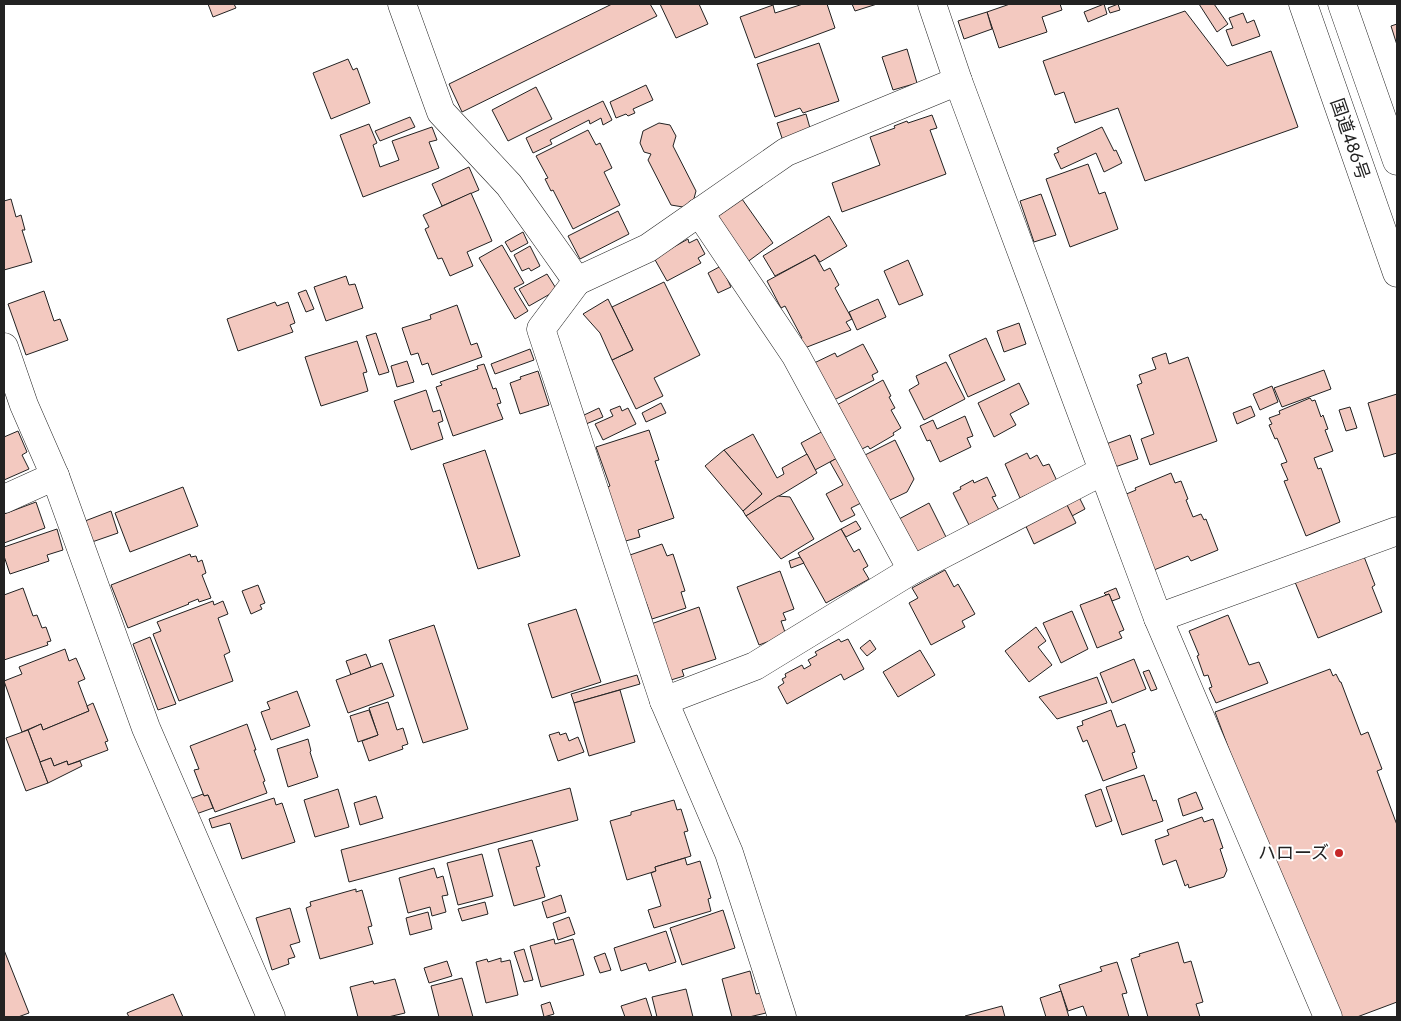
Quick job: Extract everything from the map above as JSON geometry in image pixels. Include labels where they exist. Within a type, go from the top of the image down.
[{"type":"main road","points":[[402,4],[441,112],[509,185],[577,281]]},
{"type":"main road","points":[[932,4],[958,81],[1158,618],[1328,1017]]},
{"type":"main road","name":"国道486号","points":[[1303,4],[1397,273]]},
{"type":"main road","name":"国道486号","points":[[1342,4],[1397,161]]},
{"type":"main road","points":[[782,1017],[730,852],[664,700],[541,329],[577,281],[648,248],[786,152],[958,81]]},
{"type":"main road","points":[[699,212],[796,356],[912,570]]},
{"type":"main road","points":[[4,347],[14,410],[55,476],[146,728],[271,1017]]},
{"type":"main road","points":[[664,700],[755,666],[912,570],[1103,471]]},
{"type":"main road","points":[[4,500],[55,476]]},
{"type":"main road","points":[[1158,618],[1397,531]]},
{"type":"building","points":[[208,4],[234,4],[236,8],[213,17]]},
{"type":"building","points":[[612,4],[650,4],[657,16],[462,112],[449,84]]},
{"type":"building","points":[[660,4],[699,4],[708,24],[676,38]]},
{"type":"building","points":[[803,4],[827,4],[835,28],[755,58],[740,17],[773,5],[775,13]]},
{"type":"building","points":[[852,4],[877,4],[855,11]]},
{"type":"building","points":[[1010,4],[1060,4],[1062,10],[1042,17],[1047,32],[999,48],[987,12]]},
{"type":"building","points":[[1104,4],[1107,14],[1088,22],[1084,12]]},
{"type":"building","points":[[1118,4],[1120,10],[1110,13],[1108,8]]},
{"type":"building","points":[[1199,4],[1214,4],[1228,24],[1217,32]]},
{"type":"building","points":[[1185,11],[1227,66],[1271,51],[1298,127],[1145,181],[1118,108],[1075,123],[1064,92],[1055,95],[1043,61]]},
{"type":"building","points":[[987,12],[992,29],[964,39],[958,21]]},
{"type":"building","points":[[1243,13],[1247,23],[1254,20],[1260,36],[1232,46],[1226,30],[1233,28],[1229,18]]},
{"type":"building","points":[[1397,24],[1397,45],[1391,26]]},
{"type":"building","points":[[819,43],[839,101],[803,113],[800,108],[775,117],[757,64]]},
{"type":"building","points":[[907,49],[917,83],[893,90],[882,57]]},
{"type":"building","points":[[348,59],[353,70],[357,68],[370,103],[331,119],[313,73]]},
{"type":"building","points":[[646,85],[653,100],[633,109],[635,113],[616,118],[610,102]]},
{"type":"building","points":[[536,87],[552,119],[508,141],[492,110]]},
{"type":"building","points":[[603,101],[612,120],[603,125],[601,118],[590,124],[589,120],[550,140],[552,144],[533,153],[526,138]]},
{"type":"building","points":[[806,114],[812,135],[784,144],[777,123]]},
{"type":"building","points":[[932,115],[937,128],[930,130],[946,174],[842,212],[832,183],[880,165],[870,137],[895,128],[894,126],[907,121],[908,123]]},
{"type":"building","points":[[410,117],[415,127],[380,141],[375,131]]},
{"type":"building","points":[[659,123],[670,125],[676,136],[673,146],[696,191],[693,202],[683,207],[671,205],[648,160],[651,154],[644,152],[640,143],[643,131]]},
{"type":"building","points":[[369,124],[377,143],[373,145],[380,167],[399,160],[392,141],[432,127],[437,140],[429,142],[439,168],[363,197],[340,135]]},
{"type":"building","points":[[1102,127],[1122,163],[1104,172],[1096,153],[1061,169],[1054,154],[1059,152],[1057,148]]},
{"type":"building","points":[[588,130],[596,145],[600,143],[612,168],[604,172],[620,205],[573,229],[553,190],[551,191],[545,179],[548,178],[536,156]]},
{"type":"building","points":[[1088,164],[1099,194],[1105,192],[1118,229],[1070,247],[1046,179]]},
{"type":"building","points":[[469,167],[479,190],[442,206],[432,184]]},
{"type":"building","points":[[471,193],[492,241],[467,252],[473,266],[450,276],[442,258],[438,259],[425,229],[429,227],[423,215]]},
{"type":"building","points":[[1041,194],[1056,235],[1034,242],[1020,201]]},
{"type":"building","points":[[11,199],[16,217],[21,215],[25,230],[22,230],[32,262],[4,270],[4,201]]},
{"type":"building","points":[[742,199],[773,243],[746,263],[714,219]]},
{"type":"building","points":[[618,211],[629,234],[580,259],[568,236]]},
{"type":"building","points":[[829,216],[847,246],[820,262],[815,255],[775,276],[763,256]]},
{"type":"building","points":[[523,232],[528,243],[511,252],[505,242]]},
{"type":"building","points":[[688,239],[689,243],[697,239],[705,254],[698,258],[701,263],[667,281],[654,258]]},
{"type":"building","points":[[502,245],[524,283],[514,288],[528,311],[515,319],[479,258]]},
{"type":"building","points":[[530,246],[540,266],[531,271],[529,268],[522,271],[514,255]]},
{"type":"building","points":[[815,255],[824,271],[830,268],[839,285],[835,288],[852,319],[846,322],[851,330],[802,349],[797,341],[802,338],[785,306],[781,308],[767,281]]},
{"type":"building","points":[[908,260],[923,295],[899,305],[884,271]]},
{"type":"building","points":[[721,266],[731,287],[718,293],[708,273]]},
{"type":"building","points":[[547,274],[557,290],[529,306],[519,289]]},
{"type":"building","points":[[346,276],[349,285],[355,284],[363,308],[326,321],[314,287]]},
{"type":"building","points":[[664,282],[700,355],[654,378],[663,396],[636,409],[612,360],[633,350],[612,307]]},
{"type":"building","points":[[306,290],[314,309],[306,312],[298,293]]},
{"type":"building","points":[[44,291],[54,321],[60,319],[68,340],[26,355],[8,304]]},
{"type":"building","points":[[608,299],[633,350],[612,360],[600,333],[583,314]]},
{"type":"building","points":[[878,299],[886,317],[857,330],[849,312]]},
{"type":"building","points":[[275,302],[277,306],[288,302],[295,323],[290,325],[293,332],[238,351],[227,319]]},
{"type":"building","points":[[457,305],[471,345],[477,343],[482,357],[432,375],[428,363],[422,365],[418,353],[411,355],[402,328],[431,319],[430,315]]},
{"type":"building","points":[[1019,323],[1026,344],[1004,352],[997,331]]},
{"type":"building","points":[[376,333],[389,372],[379,375],[366,336]]},
{"type":"building","points":[[986,338],[1005,380],[968,397],[949,355]]},
{"type":"building","points":[[357,341],[367,372],[363,373],[368,391],[321,406],[305,357]]},
{"type":"building","points":[[863,344],[878,372],[872,375],[874,380],[830,402],[812,364],[835,353],[837,357]]},
{"type":"building","points":[[530,349],[534,360],[495,374],[491,364]]},
{"type":"building","points":[[1166,353],[1169,364],[1188,357],[1217,441],[1150,465],[1141,439],[1154,434],[1137,385],[1142,383],[1139,375],[1156,369],[1152,358]]},
{"type":"building","points":[[407,361],[414,382],[397,387],[391,366]]},
{"type":"building","points":[[946,362],[965,399],[924,420],[909,390],[919,384],[916,376]]},
{"type":"building","points":[[484,364],[493,389],[496,388],[501,403],[497,404],[503,419],[453,436],[436,387],[442,385],[440,382],[478,369],[477,366]]},
{"type":"building","points":[[1324,370],[1331,389],[1282,407],[1274,388]]},
{"type":"building","points":[[538,371],[549,405],[520,414],[510,383],[521,379],[520,377]]},
{"type":"building","points":[[883,380],[895,408],[891,410],[901,428],[893,433],[894,435],[870,449],[868,446],[860,450],[833,407]]},
{"type":"building","points":[[1019,383],[1029,404],[1010,414],[1016,425],[994,437],[978,403]]},
{"type":"building","points":[[1272,386],[1278,402],[1260,410],[1253,394]]},
{"type":"building","points":[[426,390],[433,412],[440,410],[443,421],[438,423],[443,439],[411,450],[394,401]]},
{"type":"building","points":[[1397,394],[1397,453],[1384,457],[1368,403]]},
{"type":"building","points":[[1310,398],[1312,401],[1315,400],[1321,417],[1323,415],[1328,429],[1325,430],[1333,451],[1314,458],[1318,469],[1321,468],[1340,522],[1306,536],[1284,481],[1288,480],[1281,464],[1287,462],[1277,438],[1275,439],[1269,425],[1272,424],[1269,418],[1280,414],[1279,411]]},
{"type":"building","points":[[661,403],[666,413],[646,422],[642,413]]},
{"type":"building","points":[[620,406],[622,411],[628,408],[636,424],[603,440],[595,424],[613,416],[610,410]]},
{"type":"building","points":[[1251,406],[1255,416],[1237,424],[1233,413]]},
{"type":"building","points":[[1350,407],[1357,428],[1346,431],[1339,410]]},
{"type":"building","points":[[599,408],[603,417],[586,424],[582,416]]},
{"type":"building","points":[[965,416],[973,436],[967,438],[971,447],[940,462],[930,440],[927,441],[920,426],[933,420],[937,429]]},
{"type":"building","points":[[649,430],[659,460],[655,461],[674,518],[638,530],[640,537],[622,542],[604,488],[610,486],[596,447]]},
{"type":"building","points":[[825,430],[839,457],[815,470],[801,443]]},
{"type":"building","points":[[18,431],[27,452],[22,455],[29,469],[4,480],[4,437]]},
{"type":"building","points":[[753,434],[777,478],[784,474],[782,468],[807,454],[817,473],[746,516],[743,511],[762,494],[724,450]]},
{"type":"building","points":[[1130,435],[1138,459],[1115,467],[1106,444]]},
{"type":"building","points":[[895,440],[914,479],[907,492],[888,501],[865,455]]},
{"type":"building","points":[[485,450],[520,556],[478,569],[443,464]]},
{"type":"building","points":[[724,450],[762,494],[743,511],[705,466]]},
{"type":"building","points":[[1027,453],[1030,459],[1037,455],[1043,466],[1049,464],[1057,481],[1020,498],[1005,464]]},
{"type":"building","points":[[839,457],[865,501],[851,508],[855,515],[841,522],[826,494],[843,485],[830,462]]},
{"type":"building","points":[[1171,473],[1175,483],[1181,481],[1193,517],[1201,514],[1204,520],[1206,519],[1218,550],[1191,561],[1188,556],[1154,570],[1124,495],[1136,490],[1135,488]]},
{"type":"building","points":[[987,477],[996,496],[992,497],[999,510],[969,525],[953,493],[973,480],[974,483]]},
{"type":"building","points":[[183,487],[198,526],[130,552],[115,513]]},
{"type":"building","points":[[1078,495],[1085,509],[1072,516],[1065,501]]},
{"type":"building","points":[[778,496],[790,497],[814,539],[781,559],[746,516]]},
{"type":"building","points":[[1065,501],[1076,523],[1034,544],[1024,522]]},
{"type":"building","points":[[36,502],[45,528],[4,543],[4,514]]},
{"type":"building","points":[[929,503],[946,537],[916,552],[899,519]]},
{"type":"building","points":[[111,511],[118,533],[92,542],[85,521]]},
{"type":"building","points":[[856,521],[861,529],[846,537],[841,529]]},
{"type":"building","points":[[57,529],[63,550],[47,555],[49,561],[10,574],[4,556],[4,547]]},
{"type":"building","points":[[841,529],[854,552],[859,549],[868,566],[863,569],[869,579],[826,603],[798,553]]},
{"type":"building","points":[[662,544],[667,556],[673,554],[685,591],[681,592],[686,608],[652,619],[646,602],[643,603],[627,556]]},
{"type":"building","points":[[190,554],[191,557],[196,556],[198,562],[202,560],[206,573],[202,575],[211,598],[199,602],[198,599],[128,628],[111,585]]},
{"type":"building","points":[[1363,554],[1375,585],[1372,587],[1382,612],[1318,638],[1295,582]]},
{"type":"building","points":[[800,557],[804,563],[791,568],[789,561]]},
{"type":"building","points":[[945,570],[954,587],[958,584],[975,614],[962,621],[965,627],[931,645],[909,603],[918,598],[912,588]]},
{"type":"building","points":[[780,571],[794,609],[783,613],[786,620],[781,621],[786,635],[759,645],[737,587]]},
{"type":"building","points":[[258,585],[265,603],[260,605],[262,609],[251,614],[242,591]]},
{"type":"building","points":[[23,588],[33,616],[37,615],[42,628],[46,627],[51,641],[47,642],[48,645],[4,660],[4,595]]},
{"type":"building","points":[[1116,588],[1120,598],[1112,601],[1109,594],[1106,595],[1104,593]]},
{"type":"building","points":[[1109,594],[1124,630],[1119,632],[1122,638],[1097,648],[1080,605]]},
{"type":"building","points":[[213,601],[214,605],[223,601],[228,614],[218,618],[230,652],[224,655],[233,681],[179,701],[153,634],[161,631],[157,622]]},
{"type":"building","points":[[699,607],[716,659],[682,670],[684,676],[671,680],[651,624]]},
{"type":"building","points":[[576,609],[601,682],[552,698],[528,624]]},
{"type":"building","points":[[1072,611],[1088,649],[1061,663],[1043,623]]},
{"type":"building","points":[[1228,615],[1249,665],[1259,662],[1268,683],[1216,703],[1209,688],[1212,687],[1208,675],[1204,676],[1197,656],[1199,655],[1189,631]]},
{"type":"building","points":[[434,625],[468,729],[423,743],[389,640]]},
{"type":"building","points":[[1036,627],[1046,641],[1038,647],[1052,665],[1029,682],[1005,651]]},
{"type":"building","points":[[150,637],[176,704],[158,710],[133,644]]},
{"type":"building","points":[[839,639],[841,642],[848,639],[864,669],[844,680],[841,674],[787,704],[778,687],[784,683],[782,679],[786,677],[785,674],[802,665],[804,669],[811,665],[808,660],[817,655],[815,652]]},
{"type":"building","points":[[870,640],[876,649],[867,656],[860,648]]},
{"type":"building","points":[[65,649],[69,661],[76,658],[85,679],[78,682],[89,711],[43,730],[41,724],[22,732],[4,681],[22,674],[19,667]]},
{"type":"building","points":[[920,650],[935,675],[898,697],[883,672]]},
{"type":"building","points":[[366,654],[371,667],[351,675],[346,661]]},
{"type":"building","points":[[1134,659],[1146,689],[1112,703],[1100,673]]},
{"type":"building","points":[[382,663],[394,696],[348,713],[336,680]]},
{"type":"building","points":[[1330,669],[1333,676],[1336,674],[1341,682],[1361,735],[1368,732],[1382,769],[1377,771],[1397,825],[1397,1002],[1357,1017],[1329,1017],[1215,712]]},
{"type":"building","points":[[1149,670],[1157,689],[1151,691],[1143,672]]},
{"type":"building","points":[[637,675],[640,684],[574,703],[571,694]]},
{"type":"building","points":[[1097,677],[1107,703],[1057,719],[1039,697]]},
{"type":"building","points":[[620,690],[635,742],[589,756],[574,703]]},
{"type":"building","points":[[297,691],[310,726],[271,740],[261,712],[270,709],[267,702]]},
{"type":"building","points":[[388,702],[397,730],[403,728],[408,744],[402,746],[403,749],[369,761],[362,741],[378,735],[369,708]]},
{"type":"building","points":[[93,703],[108,741],[105,742],[108,750],[68,765],[67,761],[54,766],[51,758],[40,762],[28,730],[41,724],[43,730],[89,711],[87,706]]},
{"type":"building","points":[[369,710],[378,735],[358,742],[350,716]]},
{"type":"building","points":[[1111,710],[1117,727],[1125,724],[1135,752],[1132,753],[1137,768],[1103,781],[1087,740],[1083,742],[1077,727],[1083,725],[1082,721]]},
{"type":"building","points":[[247,724],[267,793],[215,812],[208,795],[204,796],[194,770],[199,769],[190,746]]},
{"type":"building","points":[[28,730],[48,783],[26,791],[6,738]]},
{"type":"building","points":[[559,732],[560,735],[566,733],[569,741],[578,737],[584,752],[558,761],[549,735]]},
{"type":"building","points":[[308,739],[318,777],[288,787],[277,749]]},
{"type":"building","points":[[51,758],[54,766],[67,761],[68,765],[80,761],[82,766],[48,783],[40,762]]},
{"type":"building","points":[[1144,775],[1153,801],[1156,800],[1163,821],[1122,835],[1106,787]]},
{"type":"building","points":[[570,788],[578,820],[349,882],[341,850]]},
{"type":"building","points":[[338,789],[349,827],[315,837],[304,800]]},
{"type":"building","points":[[1101,789],[1112,821],[1096,827],[1085,795]]},
{"type":"building","points":[[1196,792],[1203,809],[1183,816],[1178,799]]},
{"type":"building","points":[[203,794],[204,796],[208,795],[213,808],[196,814],[190,799]]},
{"type":"building","points":[[376,796],[383,818],[360,825],[354,803]]},
{"type":"building","points":[[274,798],[276,805],[282,803],[295,842],[242,859],[230,823],[212,828],[209,819]]},
{"type":"building","points":[[674,800],[677,810],[681,809],[688,831],[684,832],[691,856],[655,867],[656,871],[627,880],[610,821],[631,815],[631,812]]},
{"type":"building","points":[[1202,817],[1204,822],[1213,819],[1223,848],[1220,849],[1227,870],[1224,877],[1189,888],[1188,884],[1185,886],[1176,860],[1163,865],[1155,840],[1169,835],[1167,830]]},
{"type":"building","points":[[532,840],[540,866],[536,867],[545,897],[514,906],[498,849]]},
{"type":"building","points":[[482,854],[493,896],[458,905],[447,863]]},
{"type":"building","points":[[685,858],[687,865],[700,861],[711,898],[708,899],[711,911],[654,928],[648,910],[661,906],[651,873],[656,871],[655,867]]},
{"type":"building","points":[[434,868],[437,878],[443,876],[448,895],[442,896],[446,912],[432,916],[430,907],[408,913],[399,878]]},
{"type":"building","points":[[356,889],[356,892],[362,890],[372,926],[368,927],[373,944],[320,959],[306,908],[311,906],[310,902]]},
{"type":"building","points":[[561,895],[566,912],[547,918],[542,902]]},
{"type":"building","points":[[485,902],[488,914],[462,921],[458,909]]},
{"type":"building","points":[[290,908],[300,942],[290,945],[295,957],[288,959],[289,964],[272,970],[256,918]]},
{"type":"building","points":[[723,910],[735,948],[682,965],[670,928]]},
{"type":"building","points":[[428,912],[432,929],[410,935],[406,918]]},
{"type":"building","points":[[569,917],[575,934],[558,940],[553,923]]},
{"type":"building","points":[[666,931],[676,962],[649,971],[646,963],[621,971],[614,948]]},
{"type":"building","points":[[554,939],[555,944],[573,939],[584,975],[541,987],[530,946]]},
{"type":"building","points":[[1178,942],[1184,963],[1191,961],[1203,1002],[1196,1004],[1200,1017],[1148,1017],[1131,959],[1140,956],[1139,954]]},
{"type":"building","points":[[524,949],[533,980],[524,982],[514,952]]},
{"type":"building","points":[[4,950],[29,1013],[18,1017],[4,1017]]},
{"type":"building","points":[[605,953],[611,970],[600,973],[594,957]]},
{"type":"building","points":[[501,958],[501,962],[510,960],[518,995],[486,1003],[476,962],[487,959],[488,962]]},
{"type":"building","points":[[447,961],[452,976],[429,983],[424,968]]},
{"type":"building","points":[[1117,962],[1127,993],[1122,994],[1129,1017],[1087,1017],[1083,1006],[1068,1011],[1059,985],[1102,971],[1100,967]]},
{"type":"building","points":[[750,971],[756,994],[761,993],[766,1013],[749,1017],[732,1017],[722,979]]},
{"type":"building","points":[[462,978],[473,1017],[439,1017],[431,986]]},
{"type":"building","points":[[395,979],[405,1013],[388,1017],[358,1017],[350,987],[373,981],[374,984]]},
{"type":"building","points":[[686,989],[693,1017],[657,1017],[652,997]]},
{"type":"building","points":[[1061,991],[1069,1017],[1046,1017],[1040,998]]},
{"type":"building","points":[[173,994],[183,1017],[129,1017],[127,1013]]},
{"type":"building","points":[[646,998],[652,1017],[625,1017],[621,1006]]},
{"type":"building","points":[[550,1002],[554,1014],[544,1017],[541,1005]]},
{"type":"building","points":[[1002,1006],[1005,1017],[965,1017],[965,1016]]},
{"type":"place","name":"ハローズ","points":[[1339,853]]}]
